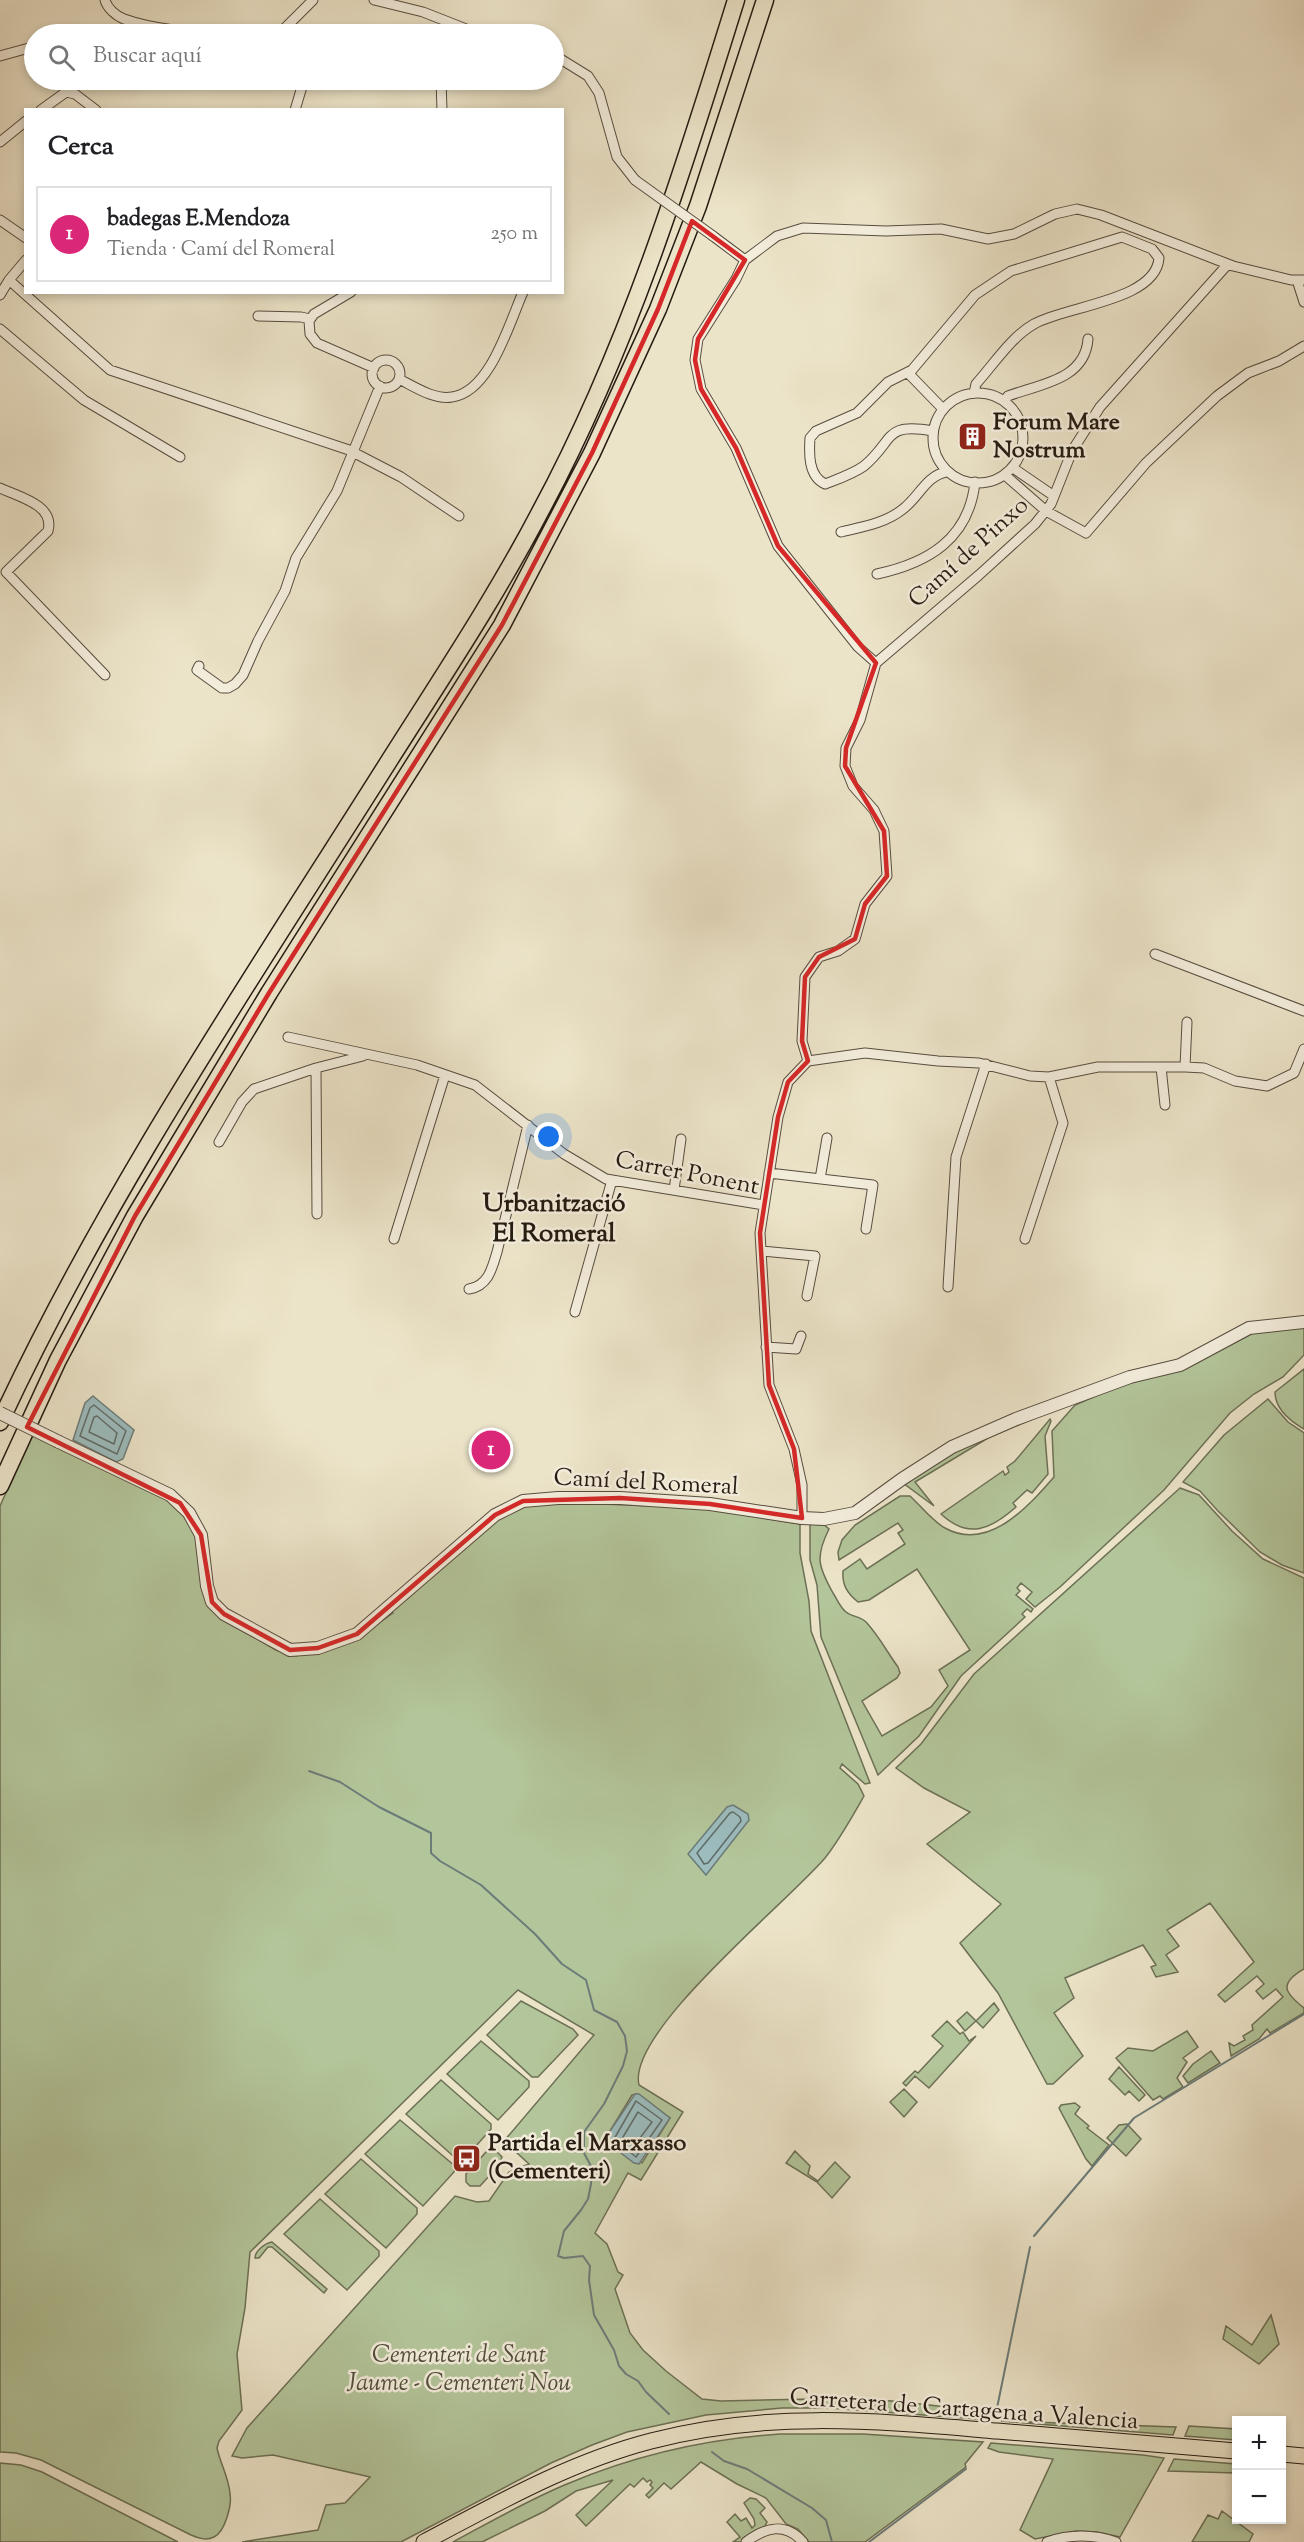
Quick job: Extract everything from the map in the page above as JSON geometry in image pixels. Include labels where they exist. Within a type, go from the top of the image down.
[{"type":"highway","points":[[0,1422],[60,1302],[168,1112],[480,617],[539,515],[570,455],[607,374],[650,264],[699,120],[736,0]]},
{"type":"highway","points":[[0,1486],[58,1360],[135,1216],[269,993],[502,625],[586,463],[662,298],[698,206],[765,0]]},
{"type":"highway","name":"Carretera de Cartagena a Valencia","points":[[424,2542],[530,2487],[601,2456],[672,2436],[746,2423],[795,2420],[873,2421],[1232,2451]]},
{"type":"highway","points":[[1286,2454],[1304,2456]]},
{"type":"street","points":[[105,0],[107,7],[122,19],[148,24]]},
{"type":"street","points":[[294,24],[313,0]]},
{"type":"street","points":[[374,0],[423,12],[449,24]]},
{"type":"street","points":[[0,56],[24,49]]},
{"type":"street","points":[[564,60],[588,76],[599,93],[617,157],[635,180],[745,260]]},
{"type":"street","points":[[296,108],[301,90]]},
{"type":"street","points":[[441,90],[442,108]]},
{"type":"street","points":[[44,108],[66,92],[75,94],[93,108]]},
{"type":"street","points":[[0,141],[24,123]]},
{"type":"street","points":[[808,1061],[802,1041],[805,977],[819,957],[838,951],[855,939],[865,904],[887,876],[884,831],[874,810],[853,786],[845,766],[846,748],[860,720],[876,663],[858,647],[778,546],[736,448],[701,389],[695,360],[698,339],[736,279],[745,260],[777,236],[803,228],[886,231],[941,229],[988,239],[1014,234],[1055,214],[1077,209],[1101,215],[1231,265],[1300,280],[1304,302]]},
{"type":"street","points":[[0,220],[24,237]]},
{"type":"street","points":[[933,431],[912,427],[896,430],[864,466],[825,484],[817,477],[811,464],[810,438],[816,431],[857,413],[888,382],[909,373],[938,342],[975,295],[1011,271],[1122,237],[1152,249],[1159,258],[1154,273],[1143,285],[1123,294],[1035,323],[1019,334],[976,384],[974,393]]},
{"type":"street","points":[[0,294],[24,262]]},
{"type":"street","name":"Camí de Pinxo","points":[[876,663],[1035,524],[1046,511],[1072,451],[1100,407],[1231,265]]},
{"type":"street","points":[[9,280],[24,293]]},
{"type":"street","points":[[25,294],[110,370],[353,452],[401,477],[459,516]]},
{"type":"street","points":[[348,294],[314,314],[310,319],[310,334],[317,343],[374,368]]},
{"type":"street","points":[[399,379],[435,396],[452,397],[472,390],[486,376],[522,294]]},
{"type":"street","points":[[258,316],[310,319]]},
{"type":"street","points":[[0,329],[84,400],[180,457]]},
{"type":"street","points":[[1004,401],[1015,393],[1063,377],[1079,365],[1087,352],[1088,339]]},
{"type":"street","points":[[1005,475],[1046,511],[1086,533],[1146,462],[1217,396],[1248,373],[1279,361],[1304,346]]},
{"type":"street","points":[[390,360],[400,370],[399,379],[393,386],[380,386],[374,379],[374,368],[381,361],[390,360]]},
{"type":"street","points":[[909,373],[943,409]]},
{"type":"street","points":[[199,666],[197,670],[201,675],[222,687],[228,688],[235,684],[243,675],[285,591],[296,558],[337,491],[380,386]]},
{"type":"street","points":[[982,392],[1004,401],[1016,412],[1023,428],[1023,447],[1013,468],[1005,475],[986,483],[963,482],[946,472],[936,458],[931,438],[934,421],[943,409],[949,402],[963,394],[982,392]]},
{"type":"street","points":[[1013,468],[1054,496]]},
{"type":"street","points":[[841,532],[892,517],[906,507],[938,474],[946,472]]},
{"type":"street","points":[[877,574],[923,560],[949,541],[966,516],[975,482]]},
{"type":"street","points":[[0,489],[42,508],[48,515],[50,523],[48,531],[3,570],[105,675]]},
{"type":"street","points":[[1155,954],[1304,1011]]},
{"type":"street","points":[[1185,1066],[1188,1022]]},
{"type":"street","name":"Carrer Ponent","points":[[288,1037],[417,1065],[475,1085],[564,1154],[606,1179],[764,1205],[760,1233],[769,1385],[794,1449],[800,1476],[802,1518]]},
{"type":"street","points":[[764,1205],[778,1117],[788,1082],[808,1061],[865,1053],[986,1064],[1030,1076],[1049,1077],[1098,1066],[1185,1066],[1204,1068],[1235,1081],[1267,1086],[1294,1073],[1304,1049]]},
{"type":"street","points":[[219,1142],[248,1095],[255,1089],[315,1068],[367,1055]]},
{"type":"street","points":[[948,1287],[956,1157],[986,1064]]},
{"type":"street","points":[[1161,1066],[1165,1105]]},
{"type":"street","points":[[315,1068],[317,1214]]},
{"type":"street","points":[[394,1239],[445,1075]]},
{"type":"street","points":[[1024,1239],[1063,1123],[1049,1077]]},
{"type":"street","points":[[468,1289],[483,1284],[491,1271],[528,1125]]},
{"type":"street","points":[[820,1179],[827,1138]]},
{"type":"street","points":[[674,1190],[681,1139]]},
{"type":"street","points":[[769,1173],[873,1185],[866,1229]]},
{"type":"street","points":[[575,1312],[612,1180]]},
{"type":"street","points":[[761,1251],[814,1256],[807,1296]]},
{"type":"street","name":"Camí del Romeral","points":[[0,1413],[170,1495],[180,1503],[196,1524],[201,1536],[207,1586],[212,1602],[224,1614],[290,1650],[318,1648],[357,1634],[495,1515],[523,1501],[545,1498],[599,1498],[699,1503],[802,1518],[824,1519],[855,1514],[902,1479],[952,1447],[1016,1419],[1130,1377],[1180,1365],[1249,1328],[1304,1322]]},
{"type":"street","points":[[766,1347],[796,1349],[801,1336]]},
{"type":"street","points":[[746,2542],[764,2531],[778,2528],[790,2530],[802,2542]]},
{"type":"street","points":[[1047,2542],[1066,2537],[1085,2536],[1105,2538],[1116,2542]]},
{"type":"highlighted area","points":[[692,221],[745,260],[698,339],[695,360],[701,389],[736,448],[778,546],[876,663],[846,748],[845,766],[884,831],[887,876],[865,904],[855,939],[819,957],[805,977],[802,1041],[808,1061],[788,1082],[778,1117],[760,1233],[769,1385],[794,1449],[802,1518],[710,1504],[620,1498],[523,1501],[495,1515],[357,1634],[318,1648],[290,1650],[224,1614],[212,1602],[201,1535],[180,1503],[27,1427],[135,1216],[269,993],[502,625],[592,453],[658,309]]},
{"type":"green space","points":[[1304,1326],[1304,1355],[1283,1377],[1254,1394],[1230,1413],[1164,1490],[1060,1587],[1035,1607],[1026,1599],[1032,1592],[1021,1583],[1017,1588],[1020,1591],[1016,1595],[1033,1609],[1031,1612],[1027,1609],[1022,1614],[1025,1617],[961,1676],[919,1736],[878,1775],[821,1637],[817,1585],[810,1560],[810,1524],[823,1524],[829,1529],[820,1554],[821,1568],[842,1608],[866,1622],[898,1667],[900,1673],[897,1678],[862,1701],[882,1736],[931,1707],[948,1686],[939,1670],[970,1650],[917,1569],[869,1600],[858,1602],[851,1595],[844,1585],[843,1571],[860,1559],[867,1569],[905,1544],[898,1533],[903,1530],[898,1523],[839,1560],[838,1552],[842,1540],[855,1525],[900,1496],[910,1496],[945,1528],[961,1534],[977,1534],[992,1530],[1019,1513],[1054,1477],[1052,1431],[1075,1405],[1119,1386],[1187,1368],[1255,1332]]},
{"type":"green space","points":[[1304,1369],[1304,1429],[1280,1409],[1275,1392]]},
{"type":"green space","points":[[1268,1399],[1288,1422],[1304,1433],[1304,1573],[1282,1565],[1260,1552],[1200,1491],[1183,1482],[1224,1435]]},
{"type":"green space","points":[[1047,1413],[988,1438],[915,1482],[934,1506],[903,1483],[951,1451]]},
{"type":"green space","points":[[1050,1419],[1045,1436],[1048,1474],[1032,1493],[1027,1490],[1013,1503],[1016,1507],[1007,1515],[989,1526],[970,1529],[951,1522],[941,1514],[1003,1471],[1005,1475],[1009,1472],[1007,1467],[1015,1461]]},
{"type":"green space","name":"Cementeri de Sant Jaume - Cementeri Nou","points":[[32,1434],[161,1495],[181,1510],[193,1528],[199,1546],[201,1572],[230,1623],[276,1650],[296,1656],[362,1635],[393,1613],[391,1611],[499,1517],[514,1508],[551,1502],[703,1508],[800,1524],[800,1553],[809,1601],[811,1631],[870,1783],[865,1784],[842,1764],[840,1768],[858,1784],[864,1796],[836,1843],[806,1878],[683,2001],[658,2033],[642,2062],[639,2085],[683,2112],[641,2180],[628,2173],[595,2233],[607,2244],[618,2272],[623,2275],[615,2289],[630,2333],[643,2350],[702,2399],[721,2401],[813,2399],[893,2401],[947,2407],[978,2419],[829,2408],[782,2408],[706,2415],[627,2432],[592,2445],[551,2463],[401,2542],[242,2542],[318,2530],[326,2505],[345,2503],[370,2477],[273,2455],[242,2458],[232,2456],[247,2428],[455,2196],[477,2202],[489,2201],[509,2172],[529,2164],[504,2141],[594,2035],[518,1990],[250,2252],[245,2308],[237,2354],[242,2410],[219,2441],[217,2448],[228,2482],[230,2499],[227,2518],[218,2534],[208,2539],[194,2536],[41,2460],[16,2453],[0,2452],[0,1506]],"holes":[[[637,2094],[670,2118],[642,2163],[608,2143],[610,2131],[632,2095]]]},
{"type":"green space","points":[[1180,1488],[1199,1495],[1232,1531],[1263,1559],[1304,1578],[1304,1969],[1290,1979],[1287,1988],[1292,1998],[1304,2008],[1304,2013],[1270,2033],[1267,2029],[1259,2039],[1231,2056],[1229,2043],[1234,2046],[1245,2040],[1243,2036],[1253,2030],[1252,2025],[1283,1997],[1276,1989],[1263,1999],[1256,1991],[1264,1984],[1257,1976],[1225,2002],[1218,1995],[1254,1962],[1210,1903],[1167,1930],[1179,1946],[1166,1955],[1178,1972],[1156,1977],[1151,1967],[1156,1965],[1143,1945],[1065,1978],[1074,1998],[1054,2013],[1083,2056],[1053,2084],[1047,2084],[998,1993],[960,1943],[1001,1904],[927,1844],[970,1812],[924,1788],[896,1768],[921,1744],[974,1674]]},
{"type":"green space","points":[[521,2001],[573,2029],[578,2035],[538,2077],[532,2077],[487,2035]]},
{"type":"green space","points":[[994,2003],[999,2010],[983,2028],[976,2021]]},
{"type":"green space","points":[[967,2012],[976,2021],[965,2031],[957,2021]]},
{"type":"green space","points":[[947,2021],[960,2034],[963,2032],[969,2041],[976,2036],[929,2088],[915,2076],[906,2086],[903,2083],[915,2071],[918,2073],[943,2046],[932,2036]]},
{"type":"green space","points":[[1187,2031],[1198,2047],[1183,2058],[1187,2062],[1177,2078],[1183,2087],[1163,2099],[1160,2096],[1153,2100],[1116,2058],[1128,2048],[1153,2051]]},
{"type":"green space","points":[[481,2041],[529,2081],[529,2087],[498,2120],[447,2074]]},
{"type":"green space","points":[[1211,2051],[1220,2063],[1188,2083],[1183,2076],[1193,2064]]},
{"type":"green space","points":[[1119,2067],[1145,2095],[1139,2101],[1129,2091],[1125,2095],[1109,2079]]},
{"type":"green space","points":[[441,2080],[491,2124],[491,2129],[461,2163],[406,2114]]},
{"type":"green space","points":[[904,2089],[917,2102],[904,2117],[890,2102]]},
{"type":"green space","points":[[1075,2103],[1080,2107],[1075,2114],[1089,2126],[1087,2128],[1109,2145],[1092,2166],[1059,2108],[1061,2105]]},
{"type":"green space","points":[[400,2120],[455,2166],[454,2172],[423,2206],[365,2154]]},
{"type":"green space","points":[[1127,2124],[1141,2139],[1126,2156],[1107,2138],[1119,2125]]},
{"type":"green space","points":[[494,2149],[502,2157],[499,2165],[480,2186],[470,2186],[466,2182],[466,2174],[487,2151]]},
{"type":"green space","points":[[795,2151],[810,2166],[808,2174],[818,2181],[835,2162],[850,2177],[832,2198],[817,2182],[786,2163]]},
{"type":"green space","points":[[361,2159],[417,2208],[417,2214],[386,2248],[325,2194]]},
{"type":"green space","points":[[320,2199],[379,2251],[379,2256],[347,2290],[284,2234]]},
{"type":"green space","points":[[272,2242],[327,2289],[324,2293],[272,2247],[268,2247],[259,2258],[255,2258],[261,2248]]},
{"type":"green space","points":[[1271,2315],[1279,2344],[1259,2364],[1223,2339],[1226,2326],[1252,2345]]},
{"type":"green space","points":[[1001,2421],[1176,2427],[1173,2435]]},
{"type":"green space","points":[[1189,2426],[1232,2429],[1232,2440],[1185,2436]]},
{"type":"green space","points":[[780,2434],[863,2434],[983,2442],[965,2464],[966,2467],[865,2542],[809,2542],[798,2529],[786,2524],[766,2498],[737,2484],[701,2462],[671,2489],[664,2483],[649,2498],[646,2495],[653,2488],[650,2480],[647,2482],[643,2478],[634,2487],[630,2484],[586,2526],[576,2515],[613,2480],[576,2491],[545,2511],[482,2542],[453,2542],[538,2497],[619,2465],[698,2444]]},
{"type":"green space","points":[[991,2443],[1164,2458],[1120,2537],[1097,2532],[1076,2531],[1035,2539],[1020,2530],[1053,2459],[999,2452],[988,2448]]},
{"type":"green space","points":[[1174,2459],[1232,2464],[1232,2473],[1168,2471]]},
{"type":"green space","points":[[0,2463],[21,2465],[42,2472],[178,2542],[0,2542]]},
{"type":"green space","points":[[750,2498],[756,2499],[765,2508],[760,2513],[767,2522],[765,2526],[741,2542],[733,2542],[740,2537],[727,2522],[735,2514],[741,2521],[746,2518],[752,2528],[755,2525],[744,2503]]},
{"type":"green space","points":[[1222,2511],[1232,2518],[1232,2524],[1240,2524],[1253,2534],[1249,2542],[1192,2542],[1208,2515],[1218,2519]]},
{"type":"water","points":[[93,1396],[134,1430],[123,1459],[116,1462],[73,1440],[85,1403]]},
{"type":"water","points":[[733,1805],[748,1814],[749,1820],[706,1875],[688,1854],[727,1807]]},
{"type":"water","points":[[635,2094],[639,2094],[670,2118],[639,2164],[634,2163],[608,2143],[610,2131]]},
{"type":"waterway","points":[[309,1771],[340,1782],[379,1807],[431,1833],[431,1853],[440,1861],[481,1885],[535,1934],[562,1964],[586,1980],[594,2010],[617,2022],[625,2036],[627,2051],[623,2066],[604,2104],[584,2132],[584,2153],[592,2168],[588,2199],[564,2231],[558,2256],[564,2258],[583,2256],[590,2266],[589,2280],[594,2315],[614,2350],[619,2366],[626,2374],[638,2381],[669,2414]]},
{"type":"waterway","points":[[1034,2236],[1134,2118],[1304,2014]]},
{"type":"waterway","points":[[997,2408],[1030,2247]]},
{"type":"waterway","points":[[712,2452],[724,2461],[747,2469],[812,2508],[826,2520],[832,2542]]},
{"type":"waterway","points":[[869,2542],[966,2469]]},
{"type":"place","name":"Forum Mare Nostrum","points":[[972,437]]},
{"type":"place","name":"badegas E.Mendoza","points":[[491,1450]]},
{"type":"place","name":"Partida el Marxasso (Cementeri)","points":[[467,2158]]},
{"type":"district","name":"Urbanització El Romeral","points":[[554,1219]]}]
